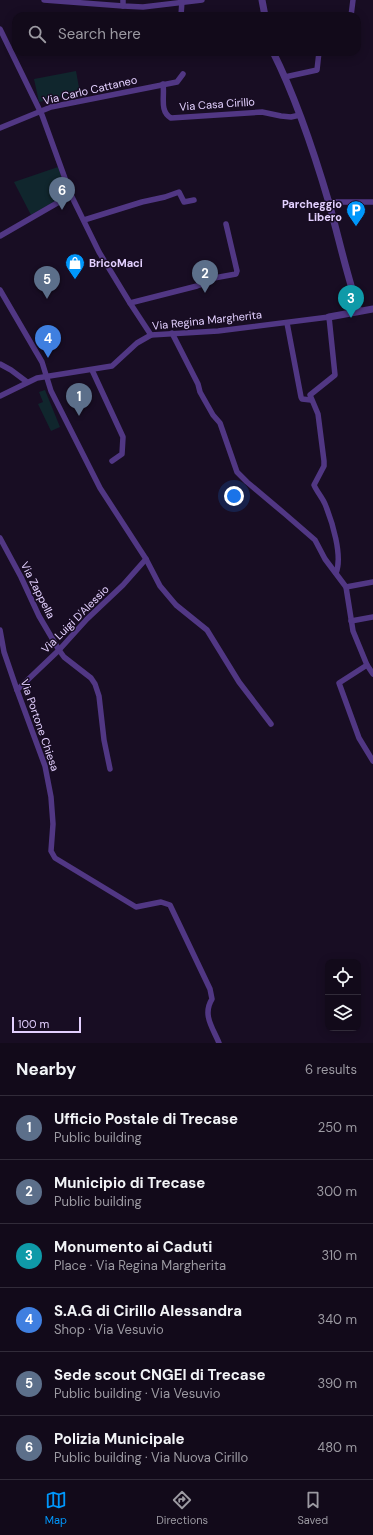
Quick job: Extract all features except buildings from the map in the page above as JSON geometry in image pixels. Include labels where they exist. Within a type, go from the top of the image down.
[{"type":"street","points":[[44,0],[144,7],[182,1],[202,0]]},
{"type":"street","points":[[123,0],[123,6]]},
{"type":"street","points":[[262,0],[264,12]]},
{"type":"street","points":[[352,12],[353,0]]},
{"type":"street","points":[[181,12],[182,1]]},
{"type":"street","points":[[0,29],[12,54]]},
{"type":"street","points":[[13,56],[40,112],[71,195],[99,252],[151,336]]},
{"type":"street","points":[[275,56],[300,115],[329,202],[359,311]]},
{"type":"street","points":[[285,77],[317,70],[319,56]]},
{"type":"street","name":"Via Carlo Cattaneo","points":[[0,128],[51,107],[177,82],[183,74]]},
{"type":"street","name":"Via Casa Cirillo","points":[[163,84],[162,103],[166,112],[171,118],[262,112],[291,117],[300,115]]},
{"type":"street","points":[[84,220],[179,192],[184,202],[194,200]]},
{"type":"street","points":[[0,236],[71,195]]},
{"type":"street","points":[[329,202],[373,202]]},
{"type":"street","points":[[130,303],[197,286],[209,282],[214,278],[236,274],[237,271],[226,224]]},
{"type":"street","points":[[0,290],[42,362],[45,376],[51,391],[100,488],[146,559],[160,586],[176,605],[207,630],[239,682],[270,724]]},
{"type":"street","name":"Via Regina Margherita","points":[[0,396],[27,382],[45,376],[112,366],[137,343],[151,336],[172,333],[218,331],[287,323],[373,309]]},
{"type":"street","points":[[329,317],[335,374],[311,394],[311,400],[318,414],[324,461],[324,466],[314,485],[325,506],[335,537],[338,568],[336,573]]},
{"type":"street","points":[[287,323],[301,397],[302,399],[311,400]]},
{"type":"street","points":[[172,333],[198,384],[200,392],[213,415],[220,423],[237,472],[314,540],[325,559],[346,587],[353,631],[367,665],[373,674]]},
{"type":"street","points":[[0,364],[27,382]]},
{"type":"street","points":[[92,370],[123,437],[122,454],[112,461]]},
{"type":"street","name":"Via Zappella","points":[[0,538],[21,577],[39,616],[59,650],[64,657],[91,678],[95,684],[99,696],[104,740],[110,769]]},
{"type":"street","name":"Via Luigi D'Alessio","points":[[17,690],[59,650],[87,619],[123,585],[146,559]]},
{"type":"street","points":[[346,587],[373,582]]},
{"type":"street","points":[[351,621],[373,617]]},
{"type":"street","name":"Via Portone Chiesa","points":[[0,630],[4,652],[45,766],[51,797],[53,824],[51,851],[55,858],[136,907],[160,902],[170,905],[210,989],[212,999],[207,1007],[207,1015],[219,1043]]},
{"type":"street","points":[[367,665],[339,683],[359,738],[373,762]]},
{"type":"shaded area","points":[[76,71],[80,93],[39,102],[34,79]]},
{"type":"shaded area","points":[[58,167],[68,194],[31,215],[14,182]]},
{"type":"shaded area","points":[[45,390],[60,427],[51,431],[38,404],[43,402],[39,392]]},
{"type":"place","name":"Polizia Municipale","points":[[62,210]]},
{"type":"place","name":"Parcheggio Libero","points":[[356,227]]},
{"type":"place","name":"BricoMaci","points":[[75,280]]},
{"type":"place","name":"Municipio di Trecase","points":[[205,293]]},
{"type":"place","name":"Sede scout CNGEI di Trecase","points":[[47,299]]},
{"type":"place","name":"Monumento ai Caduti","points":[[351,318]]},
{"type":"place","name":"S.A.G di Cirillo Alessandra","points":[[48,358]]},
{"type":"place","name":"Ufficio Postale di Trecase","points":[[79,416]]}]
